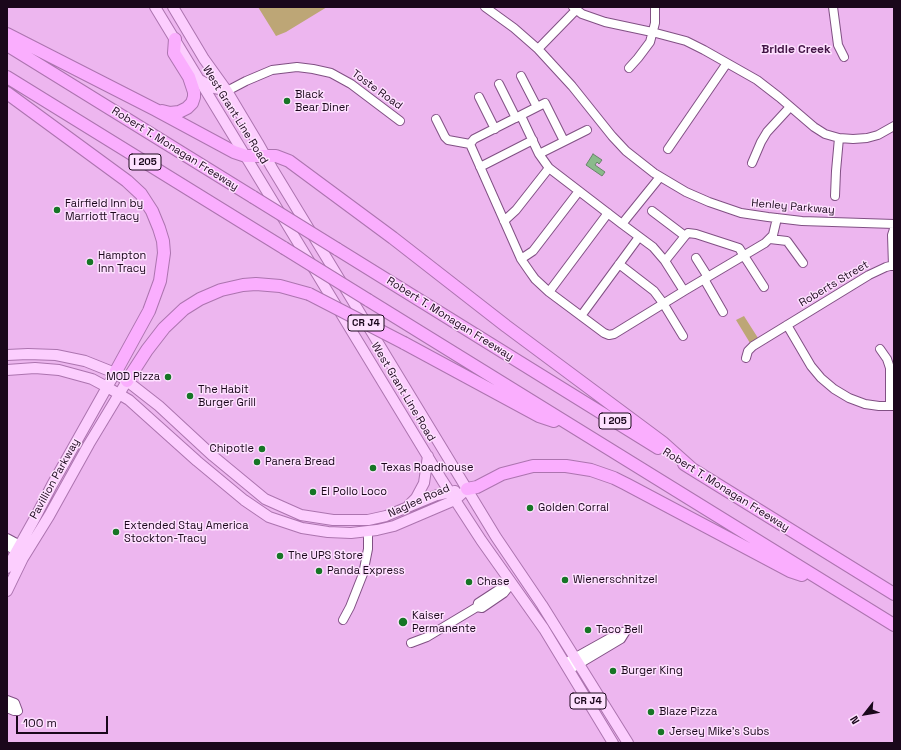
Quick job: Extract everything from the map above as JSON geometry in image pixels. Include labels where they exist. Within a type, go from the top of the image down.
[{"type":"highway","points":[[7,34],[156,110],[234,152],[246,156],[276,156],[296,165],[506,326],[662,442],[691,468]]},
{"type":"highway","points":[[156,110],[170,113],[179,112],[187,108],[192,103],[194,97],[194,92],[189,77],[174,53],[175,39]]},
{"type":"highway","name":"Robert T. Monagan Freeway","points":[[7,45],[894,594]]},
{"type":"highway","name":"I 205","points":[[7,77],[894,625]]},
{"type":"highway","points":[[7,93],[127,181],[141,194],[152,211],[159,228],[163,241],[164,253],[160,281],[149,311],[115,374]]},
{"type":"highway","points":[[127,381],[147,350],[164,328],[184,309],[200,298],[222,290],[243,285],[256,284],[280,286],[309,294],[539,416],[576,428]]},
{"type":"highway","points":[[467,489],[477,487],[502,474],[533,466],[566,466],[591,470],[626,484],[790,571],[828,584]]},
{"type":"main road","name":"West Grant Line Road","points":[[155,7],[452,496],[544,629],[613,743]]},
{"type":"main road","name":"West Grant Line Road","points":[[173,7],[204,59],[227,91],[496,537],[577,660],[628,743]]},
{"type":"main road","points":[[200,80],[214,88],[227,91]]},
{"type":"main road","name":"Naglee Road","points":[[7,355],[56,355],[85,360],[115,374],[127,381],[159,406],[244,483],[265,499],[301,515],[339,521],[368,520],[386,516],[437,495],[452,496]]},
{"type":"main road","name":"Naglee Road","points":[[7,370],[35,368],[59,370],[92,379],[108,387],[129,400],[197,461],[244,500],[269,517],[302,528],[328,532],[351,533],[394,526],[467,489]]},
{"type":"main road","name":"Pavillion Parkway","points":[[7,568],[115,374]]},
{"type":"main road","name":"Pavillion Parkway","points":[[7,591],[23,558],[127,381]]},
{"type":"main road","points":[[406,508],[416,498],[424,483],[428,456]]},
{"type":"street","name":"Henley Parkway","points":[[485,7],[514,28],[538,49],[572,86],[612,136],[639,162],[660,177],[686,192],[741,213],[802,220],[894,224]]},
{"type":"street","points":[[629,68],[650,42],[655,23],[655,7]]},
{"type":"street","points":[[832,7],[838,45],[844,57]]},
{"type":"street","points":[[538,49],[575,8],[582,14],[604,22],[652,32],[686,42],[704,50],[757,80],[814,127],[825,134],[839,138],[867,138],[878,135],[894,126]]},
{"type":"street","points":[[668,149],[727,64]]},
{"type":"street","name":"Toste Road","points":[[227,91],[272,70],[298,67],[313,69],[331,73],[352,84],[400,120]]},
{"type":"street","points":[[521,76],[537,107]]},
{"type":"street","points":[[499,84],[548,168],[653,247],[665,261],[684,291]]},
{"type":"street","points":[[479,97],[495,129]]},
{"type":"street","points":[[470,144],[474,139],[545,103],[564,141]]},
{"type":"street","points":[[752,162],[767,132],[790,107]]},
{"type":"street","points":[[436,119],[448,140],[470,144]]},
{"type":"street","points":[[539,154],[587,130]]},
{"type":"street","points":[[835,196],[839,138]]},
{"type":"street","points":[[480,168],[532,140]]},
{"type":"street","points":[[470,144],[520,258],[535,279],[549,292],[604,333],[609,335],[614,334],[770,239],[773,235],[777,218]]},
{"type":"street","points":[[504,221],[516,210],[548,168]]},
{"type":"street","points":[[622,224],[660,177]]},
{"type":"street","points":[[520,258],[533,251],[579,191]]},
{"type":"street","points":[[652,211],[685,236]]},
{"type":"street","points":[[549,292],[608,213]]},
{"type":"street","points":[[893,266],[892,235],[894,229]]},
{"type":"street","points":[[665,261],[688,233],[696,234],[739,248],[745,255],[764,287]]},
{"type":"street","points":[[581,316],[640,237]]},
{"type":"street","points":[[770,239],[787,241],[803,263]]},
{"type":"street","points":[[696,258],[723,312]]},
{"type":"street","points":[[620,264],[654,291],[683,336]]},
{"type":"street","name":"Roberts Street","points":[[746,358],[748,351],[753,346],[869,275],[886,267],[893,266]]},
{"type":"street","points":[[787,325],[811,366],[821,378],[834,389],[865,404],[892,406],[890,368],[887,359],[880,349]]},
{"type":"street","points":[[343,620],[350,607],[363,574],[368,549],[368,531]]},
{"type":"street","points":[[7,538],[18,548]]},
{"type":"street","points":[[7,546],[18,548]]},
{"type":"street","points":[[411,643],[427,637],[477,608],[482,608],[504,593],[512,583]]},
{"type":"street","points":[[567,667],[577,660],[617,634],[626,631],[621,639],[577,660]]},
{"type":"street","points":[[7,700],[15,703],[18,711],[7,708]]},
{"type":"shaded area","points":[[258,7],[327,7],[286,32],[276,36]]},
{"type":"shaded area","points":[[593,154],[602,160],[599,164],[597,162],[595,165],[605,172],[602,176],[586,165]]},
{"type":"shaded area","points":[[744,316],[758,338],[750,343],[736,320]]},
{"type":"place","name":"Black Bear Diner","points":[[287,101]]},
{"type":"place","name":"Fairfield Inn by Marriott Tracy","points":[[57,210]]},
{"type":"place","name":"Hampton Inn Tracy","points":[[90,262]]},
{"type":"place","name":"MOD Pizza","points":[[168,377]]},
{"type":"place","name":"The Habit Burger Grill","points":[[190,396]]},
{"type":"place","name":"Chipotle","points":[[262,449]]},
{"type":"place","name":"Panera Bread","points":[[257,462]]},
{"type":"place","name":"Texas Roadhouse","points":[[373,468]]},
{"type":"place","name":"El Pollo Loco","points":[[313,492]]},
{"type":"place","name":"Golden Corral","points":[[530,508]]},
{"type":"place","name":"Extended Stay America Stockton-Tracy","points":[[116,532]]},
{"type":"place","name":"The UPS Store","points":[[280,556]]},
{"type":"place","name":"Panda Express","points":[[319,571]]},
{"type":"place","name":"Wienerschnitzel","points":[[565,580]]},
{"type":"place","name":"Chase","points":[[469,582]]},
{"type":"place","name":"Kaiser Permanente","points":[[403,622]]},
{"type":"place","name":"Taco Bell","points":[[588,630]]},
{"type":"place","name":"Burger King","points":[[613,671]]},
{"type":"place","name":"Blaze Pizza","points":[[651,712]]},
{"type":"place","name":"Jersey Mike's Subs","points":[[661,732]]},
{"type":"district","name":"Bridle Creek","points":[[796,50]]}]
